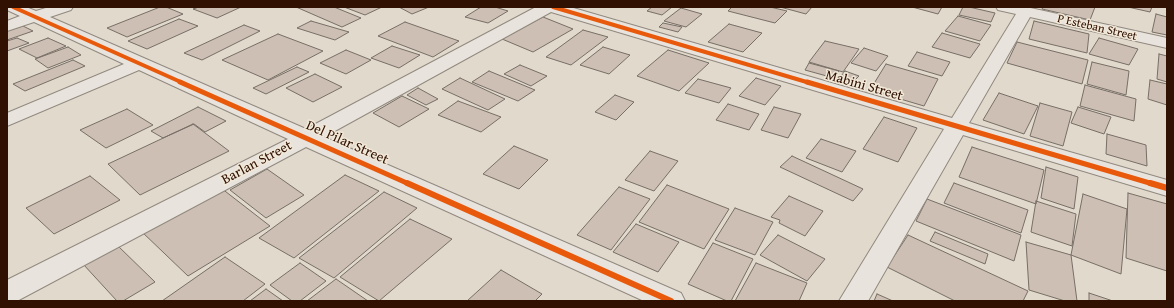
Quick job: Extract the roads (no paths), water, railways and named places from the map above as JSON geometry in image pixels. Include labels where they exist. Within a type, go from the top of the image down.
[{"type":"street","name":"Del Pilar Street","points":[[13,7],[34,18],[141,63],[671,301]]},
{"type":"street","points":[[7,26],[65,7]]},
{"type":"street","name":"Barlan Street","points":[[7,293],[306,138],[548,7]]},
{"type":"street","name":"Mabini Street","points":[[553,7],[1167,188]]},
{"type":"street","name":"P Esteban Street","points":[[1004,7],[1167,43]]},
{"type":"street","points":[[853,301],[1025,12]]},
{"type":"street","points":[[7,120],[141,63]]}]
